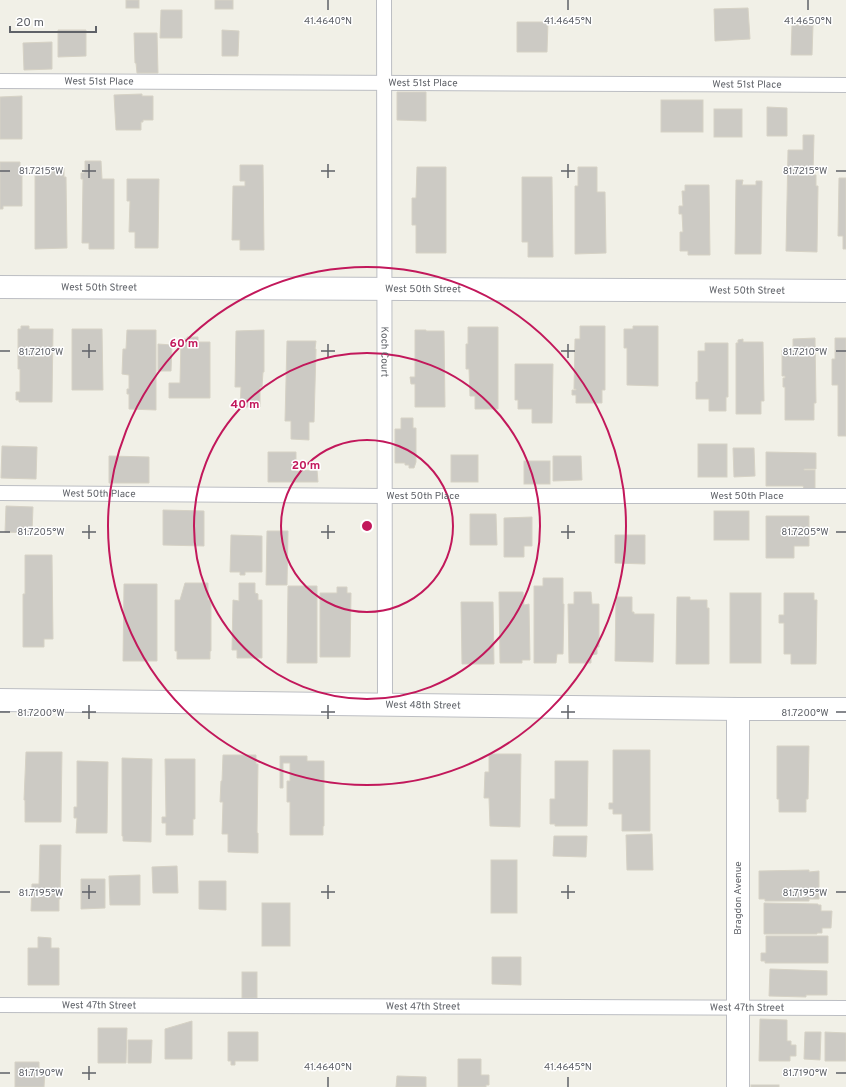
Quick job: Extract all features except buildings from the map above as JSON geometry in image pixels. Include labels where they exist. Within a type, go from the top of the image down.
[{"type":"street","name":"West 50th Street","points":[[0,287],[846,291]]},
{"type":"street","name":"West 48th Street","points":[[0,700],[846,709]]},
{"type":"street","name":"Bragdon Avenue","points":[[738,709],[738,1087]]},
{"type":"lane","name":"Koch Court","points":[[384,0],[385,704]]},
{"type":"lane","name":"West 51st Place","points":[[0,81],[846,85]]},
{"type":"lane","name":"West 50th Place","points":[[0,493],[384,496],[846,496]]},
{"type":"lane","name":"West 47th Street","points":[[0,1005],[846,1008]]}]
